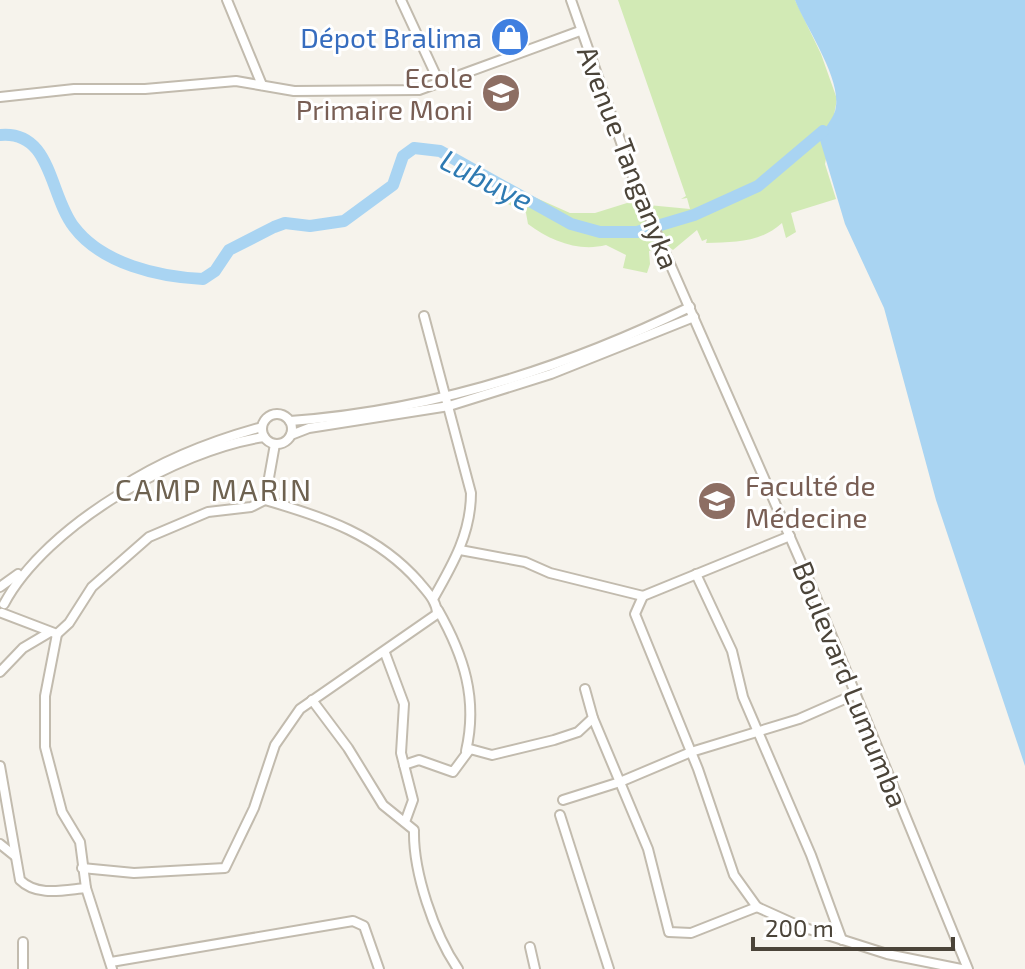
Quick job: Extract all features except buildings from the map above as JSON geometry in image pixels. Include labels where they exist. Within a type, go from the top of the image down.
[{"type":"street","points":[[227,0],[262,85]]},
{"type":"street","points":[[401,0],[439,82]]},
{"type":"street","name":"Avenue Tanganyka","points":[[571,0],[638,191],[692,312]]},
{"type":"street","points":[[0,97],[74,89],[157,88],[236,81],[294,91],[419,90],[580,31]]},
{"type":"street","points":[[692,312],[551,374],[449,406],[309,428],[291,435],[282,444],[275,444],[263,432],[264,420],[275,413],[290,421],[396,408],[446,396],[573,357],[692,312]]},
{"type":"street","name":"Boulevard Lumumba","points":[[692,312],[790,536],[968,969]]},
{"type":"street","points":[[424,316],[471,493],[471,517],[460,550],[433,599]]},
{"type":"street","points":[[290,421],[291,435]]},
{"type":"street","points":[[0,587],[87,511],[149,469],[202,445],[263,432]]},
{"type":"street","points":[[2,611],[21,576],[112,499],[199,454],[263,432]]},
{"type":"street","points":[[265,500],[275,444]]},
{"type":"street","points":[[0,672],[23,648],[69,623],[92,587],[149,537],[208,512],[251,507],[265,500],[309,513],[370,539],[401,562],[433,599],[458,650],[472,698],[465,752],[453,772],[419,760],[404,765]]},
{"type":"street","points":[[790,536],[643,596],[636,607],[636,620],[691,752],[734,875],[757,907],[777,918],[922,963],[961,969]]},
{"type":"street","points":[[460,550],[525,562],[550,573],[643,596]]},
{"type":"street","points":[[696,574],[732,651],[743,697],[842,940]]},
{"type":"street","points":[[0,595],[2,611]]},
{"type":"street","points":[[82,868],[134,873],[225,868],[254,808],[275,745],[300,709],[385,653],[438,610]]},
{"type":"street","points":[[2,611],[54,633]]},
{"type":"street","points":[[54,633],[45,696],[45,747],[62,812],[80,842],[86,888],[112,965],[353,921],[364,926],[379,969]]},
{"type":"street","points":[[385,653],[404,704],[400,729],[404,765],[413,800],[405,822]]},
{"type":"street","points":[[585,689],[593,718],[648,849],[664,927],[669,932],[691,933],[757,907]]},
{"type":"street","points":[[563,800],[620,782],[691,752],[799,719],[856,694]]},
{"type":"street","points":[[312,700],[348,748],[374,793],[414,830],[414,849],[427,905],[458,969]]},
{"type":"street","points":[[465,752],[475,750],[492,755],[554,740],[578,732],[593,718]]},
{"type":"street","points":[[0,766],[20,880],[27,888],[39,891],[86,888]]},
{"type":"street","points":[[560,815],[609,969]]},
{"type":"street","points":[[0,844],[16,856]]},
{"type":"street","points":[[23,942],[23,969]]},
{"type":"street","points":[[530,947],[535,969]]},
{"type":"green space","points":[[618,0],[795,0],[821,54],[837,99],[825,164],[836,199],[791,213],[796,232],[786,238],[782,223],[756,238],[737,242],[706,243],[707,239],[702,241],[697,230],[673,250],[669,247],[649,251],[647,273],[623,268],[626,255],[606,245],[586,247],[565,244],[528,224],[526,213],[508,204],[514,188],[570,213],[595,213],[627,203],[690,209],[687,198],[681,199],[686,196]]},
{"type":"water","points":[[795,0],[1025,0],[1025,766],[936,500],[884,308],[845,224],[820,140],[835,111],[836,94],[828,67]]},
{"type":"waterway","name":"Lubuye","points":[[0,135],[17,136],[40,153],[74,227],[100,250],[132,266],[203,279],[215,271],[229,250],[274,227],[285,223],[310,226],[344,221],[393,185],[403,156],[414,148],[440,151],[571,224],[600,232],[637,232],[694,215],[758,186],[823,131]]},
{"type":"place","name":"Dépot Bralima","points":[[510,37]]},
{"type":"place","name":"Ecole Primaire Moni","points":[[501,93]]},
{"type":"place","name":"Faculté de Médecine","points":[[717,501]]},
{"type":"district","name":"CAMP MARIN","points":[[214,489]]}]
